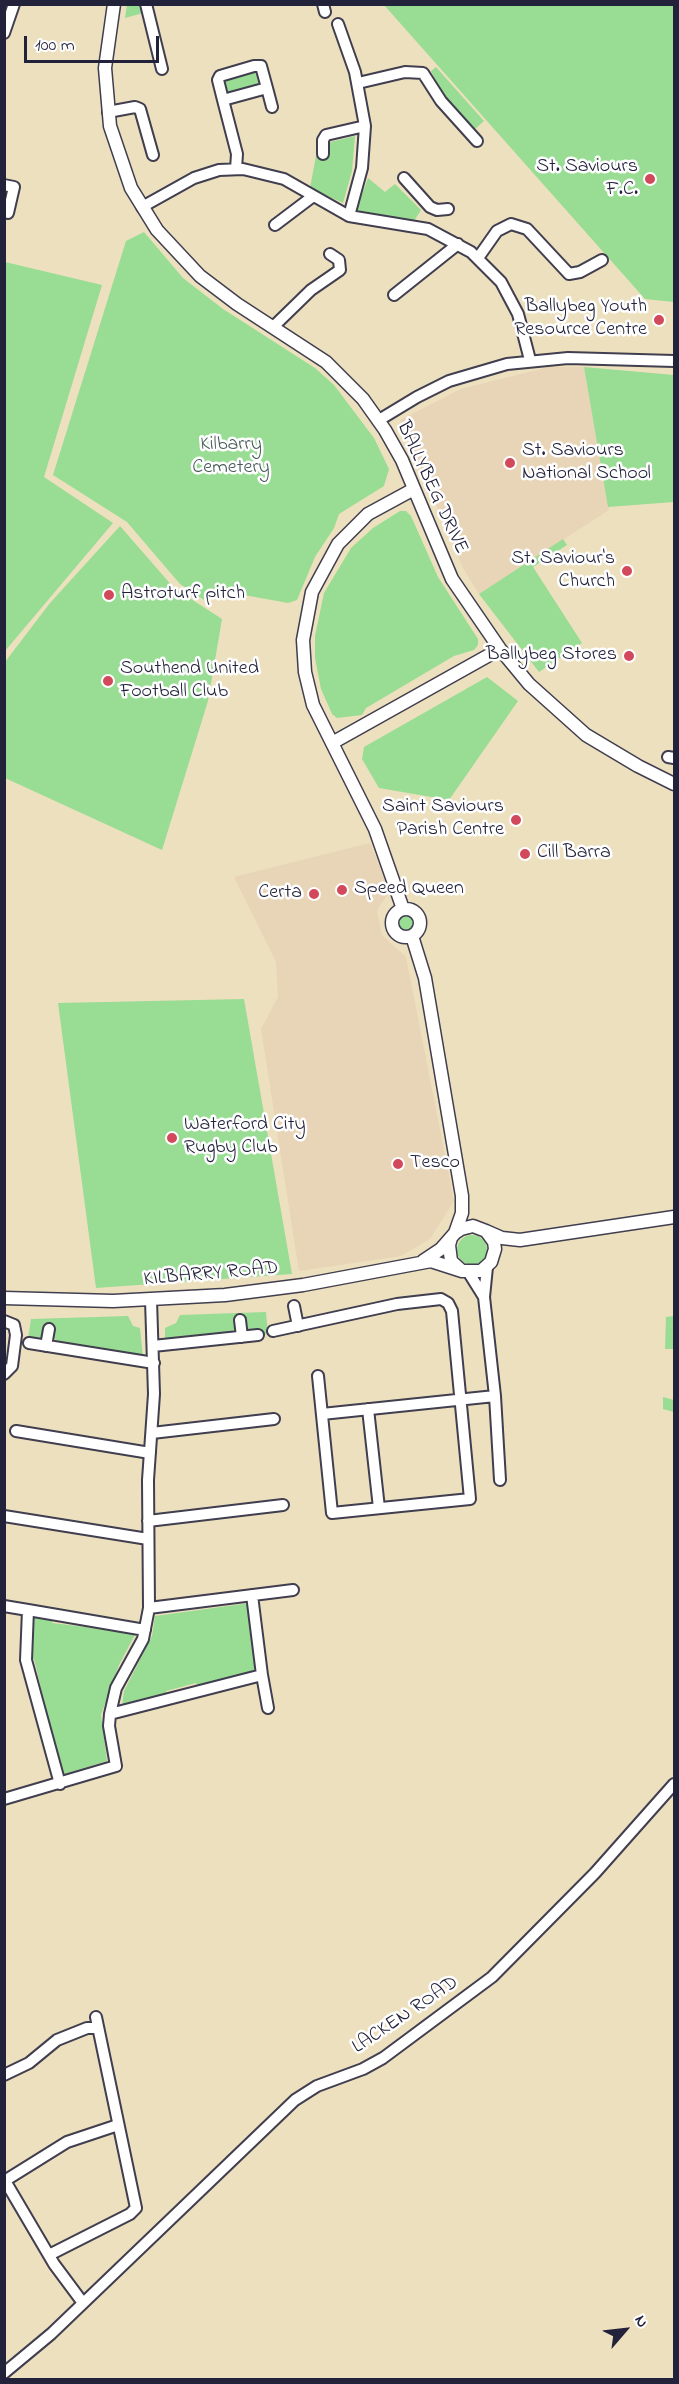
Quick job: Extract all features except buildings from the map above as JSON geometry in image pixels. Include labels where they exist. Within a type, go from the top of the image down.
[{"type":"street","points":[[4,33],[14,4]]},
{"type":"street","name":"BALLYBEG DRIVE","points":[[114,4],[105,57],[108,112],[118,156],[142,207],[165,241],[187,265],[224,295],[334,368],[379,420],[397,450],[452,579],[500,649],[540,695],[574,726],[613,752],[675,784]]},
{"type":"street","points":[[146,4],[162,69]]},
{"type":"street","points":[[338,24],[358,83],[365,126],[362,168],[349,216]]},
{"type":"street","points":[[236,169],[237,154],[219,77],[245,68],[261,66],[272,106]]},
{"type":"street","points":[[358,83],[405,72],[423,73],[441,101],[477,141]]},
{"type":"street","points":[[223,100],[267,88]]},
{"type":"street","points":[[108,112],[139,108],[153,155]]},
{"type":"street","points":[[323,154],[322,142],[326,135],[365,126]]},
{"type":"street","points":[[142,207],[194,178],[236,169],[279,177],[349,216],[422,227],[458,244],[478,258],[501,282],[524,330],[530,360]]},
{"type":"street","points":[[404,178],[430,207],[437,210],[448,209]]},
{"type":"street","points":[[4,185],[14,187],[8,213],[4,212]]},
{"type":"street","points":[[275,225],[312,197]]},
{"type":"street","points":[[422,227],[430,207]]},
{"type":"street","points":[[478,258],[497,231],[511,224],[526,229],[569,274],[580,272],[602,260]]},
{"type":"street","points":[[394,295],[458,244]]},
{"type":"street","points":[[273,327],[311,290],[340,270],[339,260],[330,254]]},
{"type":"street","points":[[379,420],[408,401],[449,381],[491,367],[530,360],[568,358],[675,361]]},
{"type":"street","points":[[403,909],[375,829],[313,705],[304,662],[304,626],[312,592],[329,558],[354,525],[376,508],[414,489]]},
{"type":"street","points":[[332,743],[500,649]]},
{"type":"street","points":[[403,909],[413,910],[419,916],[421,926],[412,936],[403,937],[393,928],[394,916],[403,909]]},
{"type":"street","points":[[412,936],[425,978],[462,1196],[462,1214],[449,1253],[451,1261],[465,1272],[484,1297]]},
{"type":"street","points":[[462,1196],[471,1216],[483,1229],[495,1249],[489,1265],[484,1297],[495,1396],[500,1480]]},
{"type":"street","points":[[453,1236],[467,1227],[483,1229],[502,1238],[527,1239],[675,1216]]},
{"type":"street","name":"KILBARRY ROAD","points":[[419,1262],[436,1254],[453,1236]]},
{"type":"street","points":[[465,1272],[489,1265],[507,1248],[527,1239]]},
{"type":"street","name":"KILBARRY ROAD","points":[[4,1298],[81,1302],[151,1300],[274,1290],[419,1262],[438,1262],[465,1272]]},
{"type":"street","points":[[273,1331],[397,1304],[441,1299],[448,1303],[452,1311],[470,1499],[332,1513],[318,1376]]},
{"type":"street","points":[[4,1799],[116,1766],[109,1726],[110,1714],[117,1688],[145,1630],[148,1608],[148,1521],[154,1363],[151,1300]]},
{"type":"street","points":[[294,1306],[298,1326]]},
{"type":"street","points":[[240,1320],[242,1337]]},
{"type":"street","points":[[4,1321],[14,1325],[16,1335],[12,1366],[4,1374]]},
{"type":"street","points":[[46,1346],[49,1329]]},
{"type":"street","points":[[153,1346],[258,1335]]},
{"type":"street","points":[[29,1343],[154,1363]]},
{"type":"street","points":[[322,1414],[495,1396]]},
{"type":"street","points":[[368,1409],[379,1508]]},
{"type":"street","points":[[152,1433],[274,1419]]},
{"type":"street","points":[[16,1431],[150,1453]]},
{"type":"street","points":[[148,1521],[283,1504]]},
{"type":"street","points":[[4,1515],[148,1539]]},
{"type":"street","points":[[148,1608],[293,1590]]},
{"type":"street","points":[[252,1595],[268,1708]]},
{"type":"street","points":[[4,1606],[145,1630]]},
{"type":"street","points":[[28,1610],[26,1660],[60,1784]]},
{"type":"street","points":[[110,1714],[262,1675]]},
{"type":"street","name":"LACKEN ROAD","points":[[4,2373],[83,2303],[296,2100],[318,2086],[363,2069],[383,2058],[492,1977],[595,1873],[675,1784]]},
{"type":"street","points":[[4,2075],[23,2067],[57,2040],[97,2022],[136,2208],[130,2214],[49,2255]]},
{"type":"street","points":[[83,2303],[49,2255],[5,2180],[66,2142],[118,2125]]},
{"type":"shaded area","name":"St. Saviours National School","points":[[549,367],[584,367],[609,510],[479,594],[463,568],[400,420],[461,389]]},
{"type":"shaded area","points":[[370,843],[390,891],[377,910],[382,935],[406,957],[454,1201],[430,1239],[401,1256],[299,1271],[261,1029],[278,997],[276,962],[234,877]]},
{"type":"green space","points":[[127,5],[142,5],[143,13],[125,18]]},
{"type":"green space","points":[[384,5],[674,5],[674,302],[645,299]]},
{"type":"green space","points":[[436,67],[484,121],[474,130],[449,107],[431,71]]},
{"type":"green space","points":[[256,72],[259,87],[225,96],[221,81]]},
{"type":"green space","points":[[355,136],[352,171],[343,203],[310,188],[318,145]]},
{"type":"green space","points":[[368,178],[385,192],[395,184],[421,210],[414,221],[356,211]]},
{"type":"green space","name":"Kilbarry Cemetery","points":[[144,232],[183,278],[223,309],[315,368],[334,385],[374,438],[389,469],[384,486],[339,514],[334,528],[315,557],[297,600],[288,603],[211,589],[204,600],[180,584],[127,522],[53,475],[126,241]]},
{"type":"green space","points":[[5,262],[102,285],[44,477],[113,523],[5,651]]},
{"type":"green space","points":[[584,367],[674,375],[674,502],[608,507]]},
{"type":"green space","points":[[400,511],[406,511],[411,516],[438,577],[478,639],[478,645],[474,650],[454,656],[366,708],[362,715],[337,718],[332,714],[321,689],[315,658],[315,636],[324,593],[351,548],[373,528]]},
{"type":"green space","name":"Southend United Football Club","points":[[120,526],[174,588],[222,619],[208,701],[162,850],[5,778],[5,662],[50,603]]},
{"type":"green space","points":[[563,539],[567,545],[533,567],[582,643],[539,672],[479,594]]},
{"type":"green space","points":[[487,677],[518,701],[449,800],[379,788],[362,759],[364,747]]},
{"type":"green space","points":[[403,916],[409,916],[413,923],[409,930],[403,930],[399,926],[399,920]]},
{"type":"green space","name":"Waterford City Rugby Club","points":[[244,999],[292,1274],[96,1288],[58,1003]]},
{"type":"green space","points":[[472,1235],[478,1236],[486,1244],[486,1256],[478,1264],[472,1265],[466,1264],[458,1256],[457,1250],[458,1244],[466,1236]]},
{"type":"green space","points":[[266,1312],[268,1335],[237,1326],[230,1334],[165,1341],[165,1328],[176,1323],[180,1315]]},
{"type":"green space","points":[[128,1316],[133,1326],[140,1328],[143,1357],[60,1344],[54,1338],[54,1328],[46,1326],[43,1337],[28,1338],[31,1319]]},
{"type":"green space","points":[[674,1316],[674,1349],[665,1349],[666,1317]]},
{"type":"green space","points":[[663,1397],[674,1400],[674,1412],[663,1409]]},
{"type":"green space","points":[[250,1603],[253,1629],[250,1630],[254,1661],[257,1661],[256,1671],[198,1686],[196,1683],[166,1691],[167,1694],[122,1706],[124,1691],[152,1636],[155,1616]]},
{"type":"green space","points":[[35,1616],[53,1619],[52,1623],[136,1633],[119,1665],[101,1715],[107,1761],[62,1775],[34,1659],[31,1659],[32,1619]]},
{"type":"place","name":"St. Saviours F.C.","points":[[650,179]]},
{"type":"place","name":"Ballybeg Youth Resource Centre","points":[[659,320]]},
{"type":"place","name":"St. Saviours National School","points":[[510,463]]},
{"type":"place","name":"St. Saviour's Church","points":[[627,571]]},
{"type":"place","name":"Astroturf pitch","points":[[109,595]]},
{"type":"place","name":"Ballybeg Stores","points":[[629,656]]},
{"type":"place","name":"Southend United Football Club","points":[[108,681]]},
{"type":"place","name":"Saint Saviours Parish Centre","points":[[516,820]]},
{"type":"place","name":"Cill Barra","points":[[525,854]]},
{"type":"place","name":"Speed Queen","points":[[342,890]]},
{"type":"place","name":"Certa","points":[[314,894]]},
{"type":"place","name":"Waterford City Rugby Club","points":[[172,1138]]},
{"type":"place","name":"Tesco","points":[[398,1164]]}]
